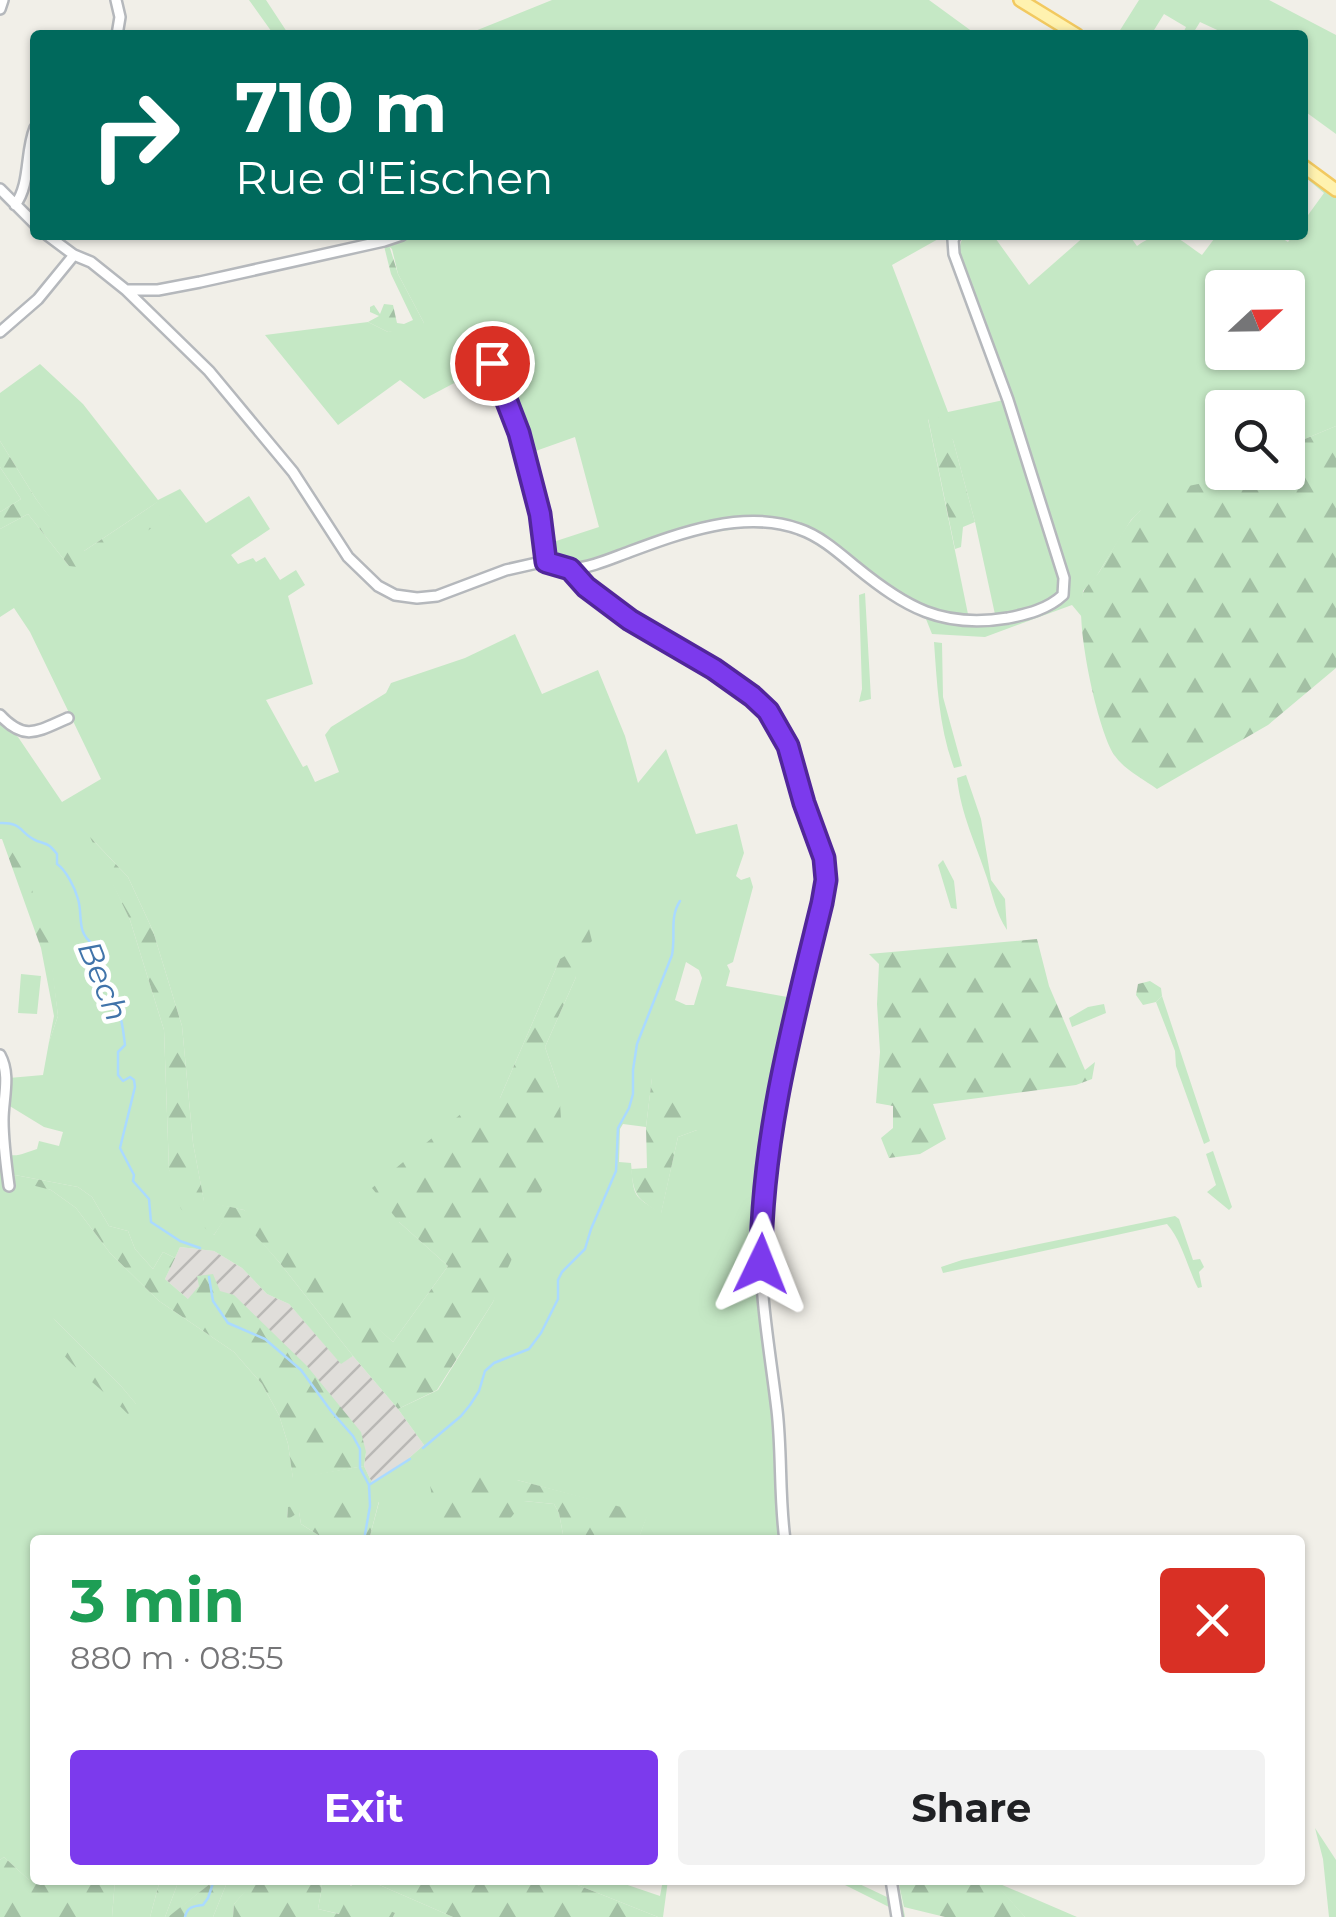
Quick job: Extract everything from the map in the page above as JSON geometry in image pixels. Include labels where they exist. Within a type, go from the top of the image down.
[{"type":"main road","points":[[1020,0],[1069,30]]},
{"type":"main road","points":[[1308,169],[1336,190]]},
{"type":"street","points":[[0,9],[3,0]]},
{"type":"street","points":[[116,0],[118,30]]},
{"type":"street","points":[[15,205],[22,195],[30,144]]},
{"type":"street","points":[[0,190],[30,219]]},
{"type":"street","points":[[0,202],[15,205]]},
{"type":"street","points":[[54,240],[126,290],[209,372],[293,472],[348,557],[378,586],[395,595],[437,596],[506,570],[546,562],[570,569],[588,566],[690,530],[754,522],[802,530],[924,612],[950,620],[996,620],[1055,603],[1063,594],[1064,578],[952,240]]},
{"type":"street","points":[[126,290],[158,290],[387,240]]},
{"type":"street","points":[[0,332],[38,299],[74,255]]},
{"type":"street","points":[[492,363],[523,450],[540,514],[546,562]]},
{"type":"street","points":[[570,569],[586,587],[630,620],[714,669],[768,711],[788,746],[824,858],[822,903],[785,1052],[768,1147],[761,1232],[761,1296],[777,1414],[784,1535]]},
{"type":"street","points":[[0,715],[20,732],[36,732],[68,718]]},
{"type":"street","points":[[0,1055],[6,1080],[3,1117],[10,1186]]},
{"type":"street","points":[[892,1885],[897,1917]]},
{"type":"shaded area","points":[[180,1247],[214,1251],[242,1268],[267,1294],[289,1304],[341,1363],[353,1356],[424,1445],[372,1483],[364,1466],[366,1452],[199,1286],[189,1300],[165,1279]]},
{"type":"green space","points":[[249,0],[266,0],[286,30],[270,30]]},
{"type":"green space","points":[[552,0],[929,0],[970,30],[477,30]]},
{"type":"green space","points":[[1139,0],[1269,0],[1336,35],[1336,134],[1308,114],[1308,30],[1217,30],[1200,22],[1195,30],[1184,30],[1186,27],[1164,14],[1154,30],[1120,30]]},
{"type":"green space","points":[[1311,171],[1336,190],[1336,426],[1305,439],[1305,390],[1205,390],[1205,489],[1140,511],[1131,520],[1083,591],[1082,617],[1072,605],[985,637],[932,634],[926,619],[902,607],[799,534],[779,529],[753,527],[689,535],[642,543],[587,562],[569,562],[555,554],[550,543],[599,527],[575,437],[530,453],[512,387],[496,361],[424,399],[400,380],[338,425],[265,335],[368,322],[388,332],[424,323],[398,274],[392,249],[382,240],[936,240],[892,265],[948,412],[1013,398],[960,258],[962,240],[997,240],[1029,285],[1080,240],[1133,240],[1137,246],[1148,240],[1178,240],[1202,255],[1213,240],[1308,240],[1308,215],[1324,193],[1308,180]],"holes":[[[928,419],[953,440],[996,619],[969,619]]]},
{"type":"green space","points":[[389,245],[398,274],[424,323],[420,329],[388,332],[368,322],[379,316],[370,312],[370,307],[374,305],[380,314],[384,304],[393,305],[397,323],[413,320],[391,274],[384,246]]},
{"type":"green space","points":[[40,364],[83,404],[158,500],[180,489],[206,523],[249,496],[270,529],[231,555],[238,564],[265,557],[280,580],[296,570],[305,585],[288,596],[313,684],[266,700],[315,782],[339,772],[325,735],[331,727],[386,693],[391,683],[465,658],[515,634],[542,694],[598,670],[625,736],[638,783],[666,749],[696,834],[737,824],[744,853],[736,876],[741,880],[750,877],[753,887],[733,962],[727,965],[730,971],[726,986],[793,998],[767,1126],[758,1256],[762,1343],[772,1344],[788,1535],[640,1535],[647,1515],[517,1480],[524,1501],[554,1504],[563,1535],[370,1535],[379,1502],[288,1508],[287,1519],[299,1511],[301,1524],[318,1535],[30,1535],[30,1881],[4,1857],[0,1860],[0,1149],[13,1155],[37,1149],[39,1141],[59,1146],[63,1132],[44,1127],[8,1105],[9,1078],[43,1075],[58,1016],[49,946],[4,822],[0,823],[0,721],[18,737],[62,802],[101,779],[30,632],[14,608],[0,617],[0,529],[28,514],[69,566],[159,501],[84,551],[75,552],[0,441],[0,393]],"holes":[[[93,840],[128,877],[153,931],[182,1026],[193,1143],[204,1202],[244,1210],[393,1342],[448,1266],[399,1222],[500,1098],[560,959],[576,977],[545,1047],[559,1088],[493,1302],[438,1390],[398,1409],[424,1445],[372,1483],[364,1466],[293,1478],[279,1415],[262,1384],[234,1352],[159,1301],[110,1253],[76,1208],[51,1190],[12,1177],[78,1187],[92,1197],[109,1226],[128,1231],[135,1249],[153,1269],[163,1252],[175,1258],[180,1247],[214,1251],[242,1268],[267,1294],[289,1304],[341,1364],[353,1356],[248,1226],[224,1219],[214,1235],[169,1170],[164,1030],[130,920]],[[686,962],[699,970],[702,978],[694,1005],[675,1000]],[[652,1078],[697,1130],[678,1137],[661,1213],[636,1194],[631,1163],[619,1162],[623,1124],[646,1127]],[[53,1318],[136,1404],[128,1413],[114,1399]]]},
{"type":"green space","points":[[938,417],[953,440],[975,522],[963,527],[961,547],[955,549],[928,418]]},
{"type":"green space","points":[[1336,426],[1336,668],[1268,725],[1157,789],[1124,766],[1108,744],[1085,650],[1081,607],[1084,590],[1129,523],[1164,495],[1205,484],[1205,490],[1305,490],[1305,439]]},
{"type":"green space","points":[[0,441],[36,499],[76,551],[84,551],[159,501],[173,507],[168,518],[87,568],[69,566],[28,514],[0,529],[0,512],[21,499],[0,467]]},
{"type":"green space","points":[[0,467],[21,499],[0,512]]},
{"type":"green space","points":[[865,593],[871,699],[859,702],[859,595]]},
{"type":"green space","points":[[934,642],[942,643],[943,697],[962,766],[954,768],[942,722]]},
{"type":"green space","points":[[966,775],[981,819],[991,880],[1005,899],[1007,930],[962,804],[957,778]]},
{"type":"green space","points":[[4,822],[15,837],[50,946],[58,1016],[49,1042],[54,1016],[41,948],[0,839],[0,823]]},
{"type":"green space","points":[[90,837],[128,877],[153,931],[182,1026],[193,1143],[204,1201],[244,1210],[287,1236],[393,1342],[448,1266],[399,1222],[372,1188],[474,1103],[500,1098],[560,959],[570,953],[565,939],[570,927],[588,925],[592,941],[581,952],[571,954],[576,977],[545,1047],[559,1088],[562,1134],[493,1302],[437,1390],[398,1409],[248,1227],[224,1220],[214,1235],[181,1209],[169,1170],[164,1030],[130,920]]},
{"type":"green space","points":[[943,860],[954,881],[957,909],[951,908],[938,865]]},
{"type":"green space","points":[[1037,939],[1049,986],[1085,1070],[1095,1062],[1092,1079],[1076,1085],[933,1104],[946,1139],[920,1154],[889,1158],[881,1138],[893,1128],[893,1106],[876,1103],[879,964],[869,954]]},
{"type":"green space","points":[[21,974],[41,976],[37,1014],[18,1013]]},
{"type":"green space","points":[[1150,981],[1161,988],[1162,996],[1143,1005],[1136,995],[1138,984]]},
{"type":"green space","points":[[1162,996],[1210,1141],[1204,1144],[1156,1002]]},
{"type":"green space","points":[[1104,1004],[1106,1013],[1072,1027],[1069,1018],[1088,1007]]},
{"type":"green space","points":[[665,1070],[686,1083],[692,1097],[690,1103],[678,1107],[698,1122],[697,1130],[678,1137],[661,1214],[638,1196],[631,1169],[647,1168],[646,1127],[652,1077]]},
{"type":"green space","points":[[1213,1151],[1232,1207],[1229,1210],[1207,1192],[1216,1185],[1206,1154]]},
{"type":"green space","points":[[12,1177],[78,1187],[92,1197],[109,1226],[128,1231],[135,1249],[153,1269],[163,1252],[175,1258],[165,1279],[188,1299],[199,1286],[197,1276],[213,1274],[220,1291],[234,1295],[307,1366],[361,1432],[366,1452],[364,1466],[293,1479],[279,1415],[262,1384],[234,1352],[159,1301],[110,1253],[76,1208],[51,1190],[16,1181]]},
{"type":"green space","points":[[1175,1216],[1193,1260],[1200,1259],[1204,1267],[1199,1272],[1202,1287],[1198,1288],[1167,1224],[943,1273],[941,1267],[962,1260]]},
{"type":"green space","points":[[45,1315],[53,1318],[137,1405],[128,1414],[53,1342]]},
{"type":"green space","points":[[507,1470],[517,1480],[648,1514],[640,1535],[563,1535],[554,1504],[524,1501],[505,1525],[436,1521],[430,1485]]},
{"type":"green space","points":[[170,1477],[182,1495],[166,1514],[155,1507]]},
{"type":"green space","points":[[376,1493],[379,1501],[370,1535],[318,1535],[301,1524],[299,1512],[287,1520],[288,1507]]},
{"type":"green space","points":[[1315,1828],[1336,1860],[1336,1917],[1329,1917],[1323,1859]]},
{"type":"green space","points":[[4,1857],[30,1878],[30,1885],[115,1885],[112,1917],[0,1917],[0,1860]]},
{"type":"green space","points":[[115,1885],[159,1885],[150,1917],[112,1917]]},
{"type":"green space","points":[[159,1885],[177,1885],[165,1917],[150,1917]]},
{"type":"green space","points":[[177,1885],[209,1885],[169,1917],[165,1917]]},
{"type":"green space","points":[[208,1885],[226,1885],[213,1917],[168,1917]]},
{"type":"green space","points":[[226,1885],[251,1885],[234,1904],[233,1917],[213,1917]]},
{"type":"green space","points":[[250,1885],[321,1885],[318,1909],[339,1914],[349,1894],[395,1913],[393,1917],[233,1917],[234,1904]]},
{"type":"green space","points":[[379,1885],[453,1917],[340,1914],[318,1909],[322,1887]]},
{"type":"green space","points":[[379,1885],[578,1885],[658,1917],[453,1917]]},
{"type":"green space","points":[[578,1885],[628,1885],[660,1896],[662,1885],[667,1885],[663,1917]]},
{"type":"green space","points":[[845,1885],[862,1885],[889,1898],[886,1885],[899,1885],[905,1917],[893,1917],[889,1907]]},
{"type":"green space","points":[[899,1885],[997,1885],[1025,1917],[945,1917],[904,1907]]},
{"type":"green space","points":[[997,1885],[1077,1917],[1025,1917]]},
{"type":"waterway","name":"Bech","points":[[0,823],[13,824],[50,846],[77,895],[82,929],[93,944],[96,958],[92,971],[108,985],[122,1023],[125,1045],[118,1052],[118,1075],[123,1081],[130,1077],[134,1080],[120,1148],[134,1175],[133,1181],[149,1199],[151,1222],[180,1241],[200,1248]]},
{"type":"waterway","points":[[423,1448],[470,1405],[485,1371],[494,1363],[529,1349],[558,1299],[562,1272],[585,1249],[616,1171],[618,1128],[633,1094],[637,1044],[672,955],[674,920],[680,901]]},
{"type":"waterway","name":"Bech","points":[[209,1277],[213,1301],[228,1323],[265,1339],[301,1370],[353,1436],[360,1449],[360,1468],[369,1485],[365,1535]]},
{"type":"waterway","points":[[369,1485],[410,1459]]},
{"type":"waterway","name":"Bech","points":[[185,1917],[191,1908],[203,1905],[212,1885]]},
{"type":"route","points":[[492,363],[519,433],[540,514],[546,562],[570,569],[586,587],[630,620],[714,669],[768,711],[788,746],[824,858],[822,903],[785,1052],[768,1147],[761,1264]]}]
